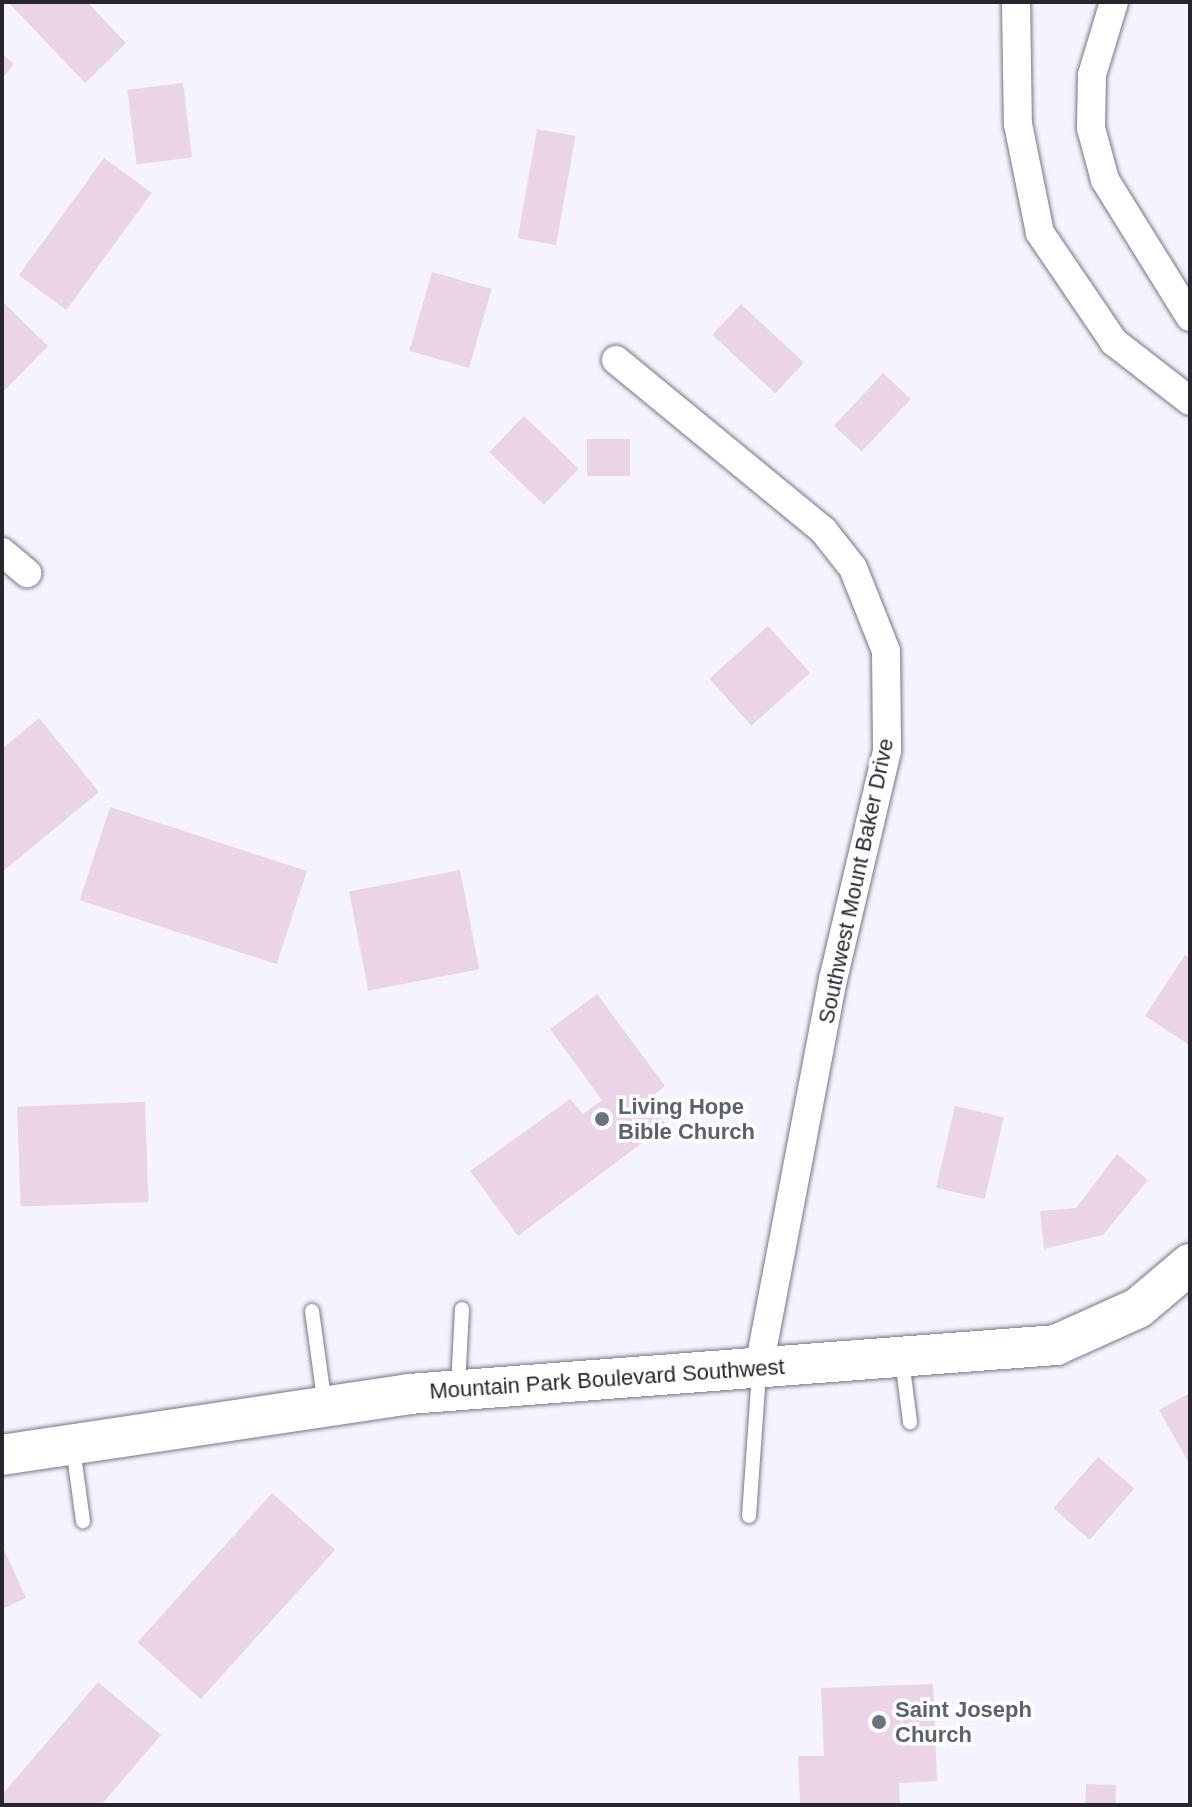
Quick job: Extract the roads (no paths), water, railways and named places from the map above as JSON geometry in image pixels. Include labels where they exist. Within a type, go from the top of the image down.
[{"type":"street","points":[[1016,2],[1018,124],[1040,233],[1114,342],[1190,401]]},
{"type":"street","points":[[1114,2],[1092,75],[1091,128],[1105,180],[1190,317]]},
{"type":"street","name":"Southwest Mount Baker Drive","points":[[616,360],[823,530],[853,568],[886,651],[887,751],[833,979],[759,1367]]},
{"type":"street","points":[[2,552],[27,573]]},
{"type":"street","name":"Mountain Park Boulevard Southwest","points":[[2,1455],[458,1390],[902,1359],[1056,1345],[1138,1308],[1189,1266]]},
{"type":"lane","points":[[458,1390],[462,1309]]},
{"type":"lane","points":[[312,1311],[325,1407]]},
{"type":"lane","points":[[902,1359],[910,1422]]},
{"type":"lane","points":[[749,1516],[750,1458],[759,1367]]},
{"type":"lane","points":[[72,1444],[83,1521]]},
{"type":"place","name":"Living Hope Bible Church","points":[[602,1119]]},
{"type":"place","name":"Saint Joseph Church","points":[[879,1722]]}]
